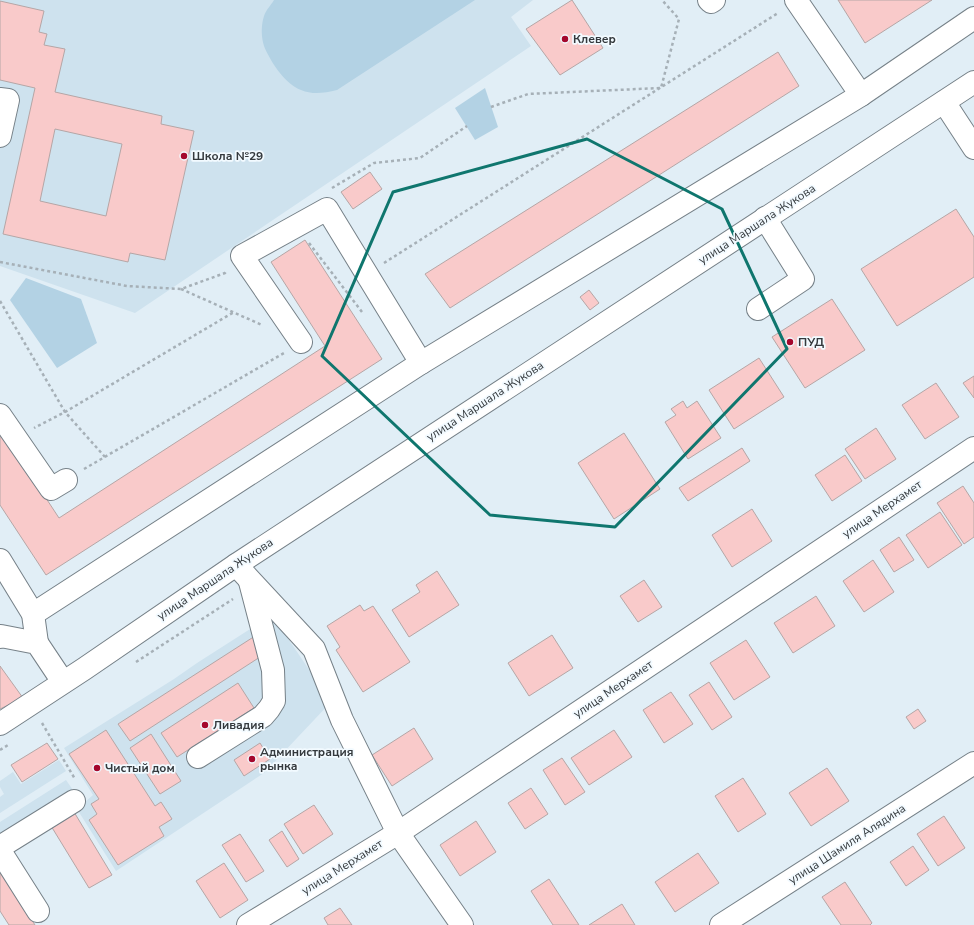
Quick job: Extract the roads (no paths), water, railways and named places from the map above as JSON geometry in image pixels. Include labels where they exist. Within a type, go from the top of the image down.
[{"type":"street","points":[[709,0],[711,2],[714,0]]},
{"type":"street","points":[[797,0],[861,95]]},
{"type":"street","points":[[33,614],[421,363],[861,95],[974,18]]},
{"type":"street","name":"улица Маршала Жукова","points":[[0,724],[63,682],[243,572],[765,218],[974,82]]},
{"type":"street","points":[[0,99],[8,100],[0,136]]},
{"type":"street","points":[[944,102],[974,148]]},
{"type":"street","points":[[301,342],[242,256],[327,209],[421,363]]},
{"type":"street","points":[[758,309],[803,279],[765,218]]},
{"type":"street","points":[[0,415],[51,489],[66,480]]},
{"type":"street","name":"улица Мерхамет","points":[[248,925],[398,833],[974,448]]},
{"type":"street","points":[[0,560],[33,614],[37,643],[63,682]]},
{"type":"street","points":[[198,757],[263,716],[274,701],[273,670],[243,572]]},
{"type":"street","points":[[243,572],[314,649],[342,720],[398,833],[462,925]]},
{"type":"street","points":[[0,637],[37,643]]},
{"type":"street","name":"улица Шамиля Алядина","points":[[721,925],[974,763]]},
{"type":"street","points":[[0,847],[74,801]]},
{"type":"street","points":[[0,851],[38,910]]},
{"type":"place","name":"Клевер","points":[[565,39]]},
{"type":"place","name":"Школа №29","points":[[184,156]]},
{"type":"place","name":"ПУД","points":[[790,342]]},
{"type":"place","name":"Ливадия","points":[[205,725]]},
{"type":"place","name":"Администрация рынка","points":[[252,759]]},
{"type":"place","name":"Чистый дом","points":[[97,768]]}]
